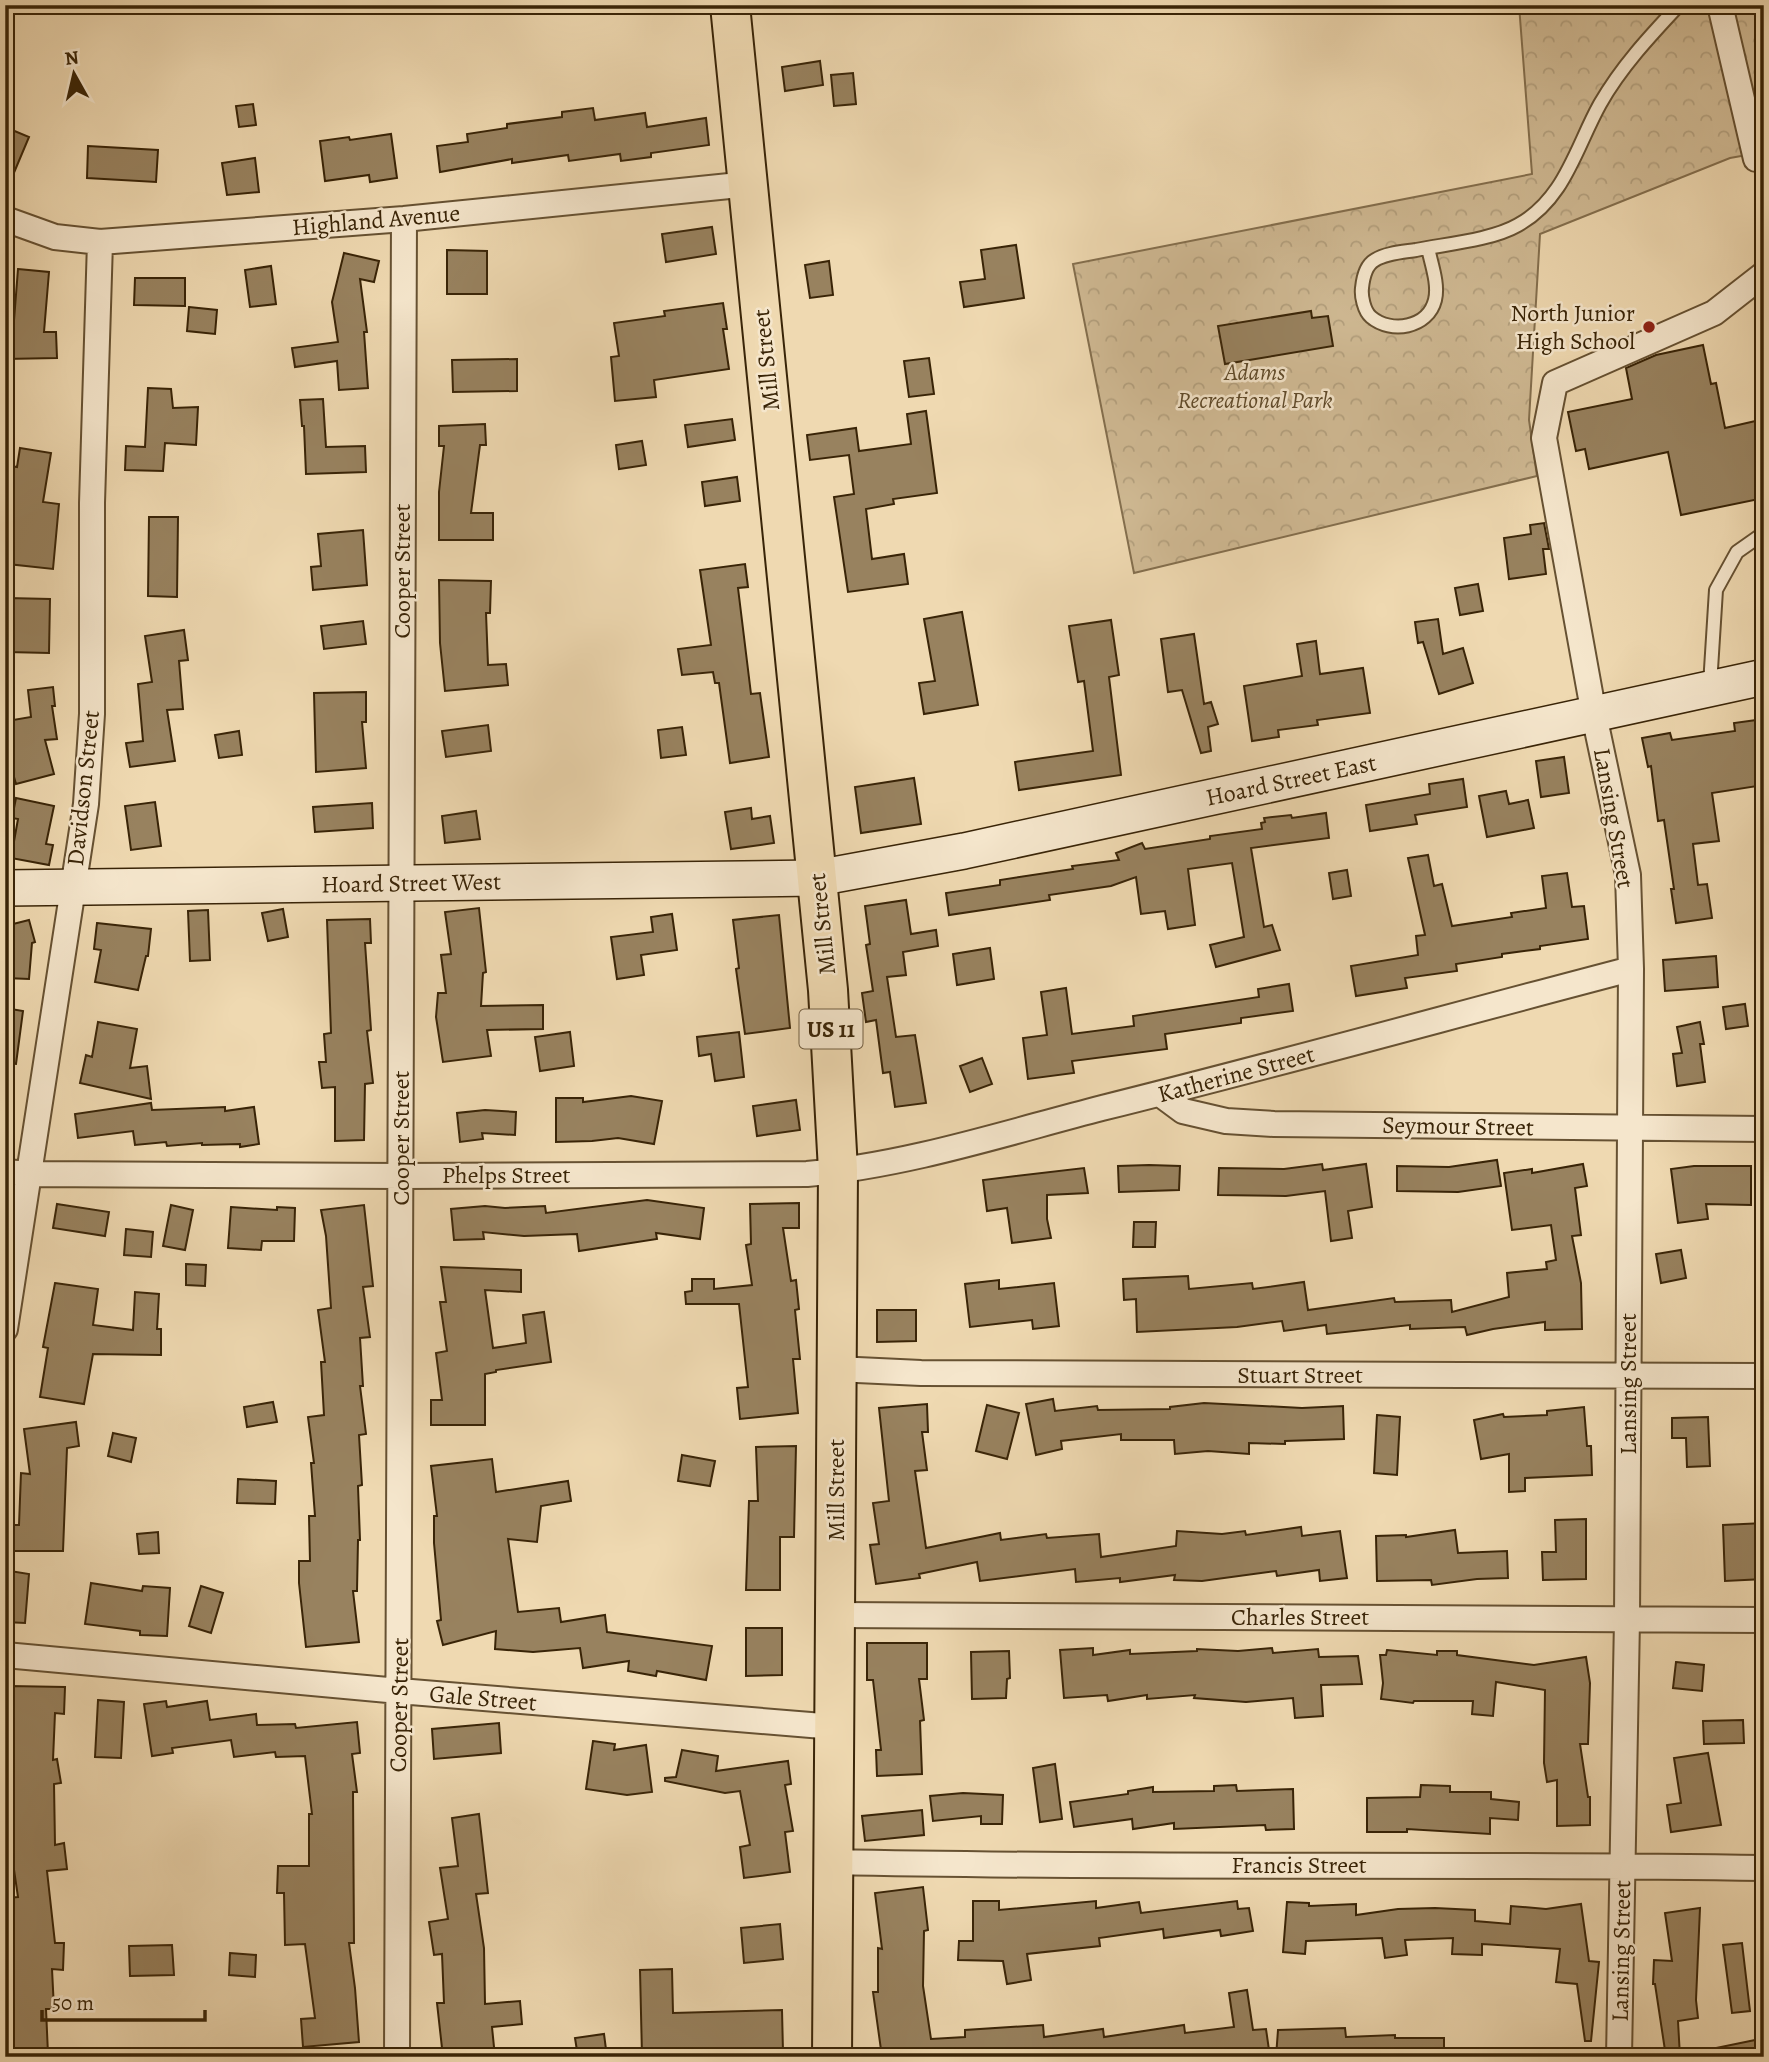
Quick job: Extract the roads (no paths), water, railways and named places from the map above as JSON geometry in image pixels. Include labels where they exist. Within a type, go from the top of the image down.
[{"type":"highway","name":"Mill Street","points":[[730,5],[828,990],[838,1170],[832,2057]]},
{"type":"street","points":[[1720,5],[1760,159]]},
{"type":"street","name":"Highland Avenue","points":[[5,219],[55,237],[100,242],[404,219],[749,184]]},
{"type":"street","name":"Cooper Street","points":[[397,2057],[404,219]]},
{"type":"street","name":"Davidson Street","points":[[5,1329],[86,804],[92,714],[92,503],[100,242]]},
{"type":"street","name":"Lansing Street","points":[[1619,2057],[1627,1619],[1631,969],[1628,875],[1594,715],[1544,438],[1555,383],[1714,313],[1764,274]]},
{"type":"street","name":"Hoard Street East","points":[[817,878],[978,848],[1764,677]]},
{"type":"street","name":"Hoard Street West","points":[[5,888],[817,878]]},
{"type":"street","name":"Katherine Street","points":[[838,1170],[894,1161],[1160,1094],[1631,969]]},
{"type":"street","name":"Seymour Street","points":[[1160,1094],[1183,1111],[1226,1121],[1274,1124],[1764,1129]]},
{"type":"street","name":"Phelps Street","points":[[5,1172],[401,1176],[794,1174],[838,1170]]},
{"type":"street","name":"Stuart Street","points":[[836,1370],[920,1373],[1764,1376]]},
{"type":"street","name":"Charles Street","points":[[836,1615],[1764,1620]]},
{"type":"street","name":"Gale Street","points":[[5,1655],[835,1727]]},
{"type":"street","name":"Francis Street","points":[[834,1862],[1764,1868]]},
{"type":"lane","points":[[1428,248],[1436,293],[1435,301],[1426,315],[1408,327],[1383,325],[1368,315],[1361,295],[1363,276],[1373,260],[1428,248],[1475,239],[1518,225],[1549,202],[1569,170],[1599,106],[1621,72],[1648,37],[1679,5]]},
{"type":"lane","points":[[1710,689],[1716,590],[1737,552],[1764,533]]},
{"type":"place","name":"North Junior High School","points":[[1649,327]]},
{"type":"park label","name":"Adams Recreational Park","points":[[1255,386]]}]
